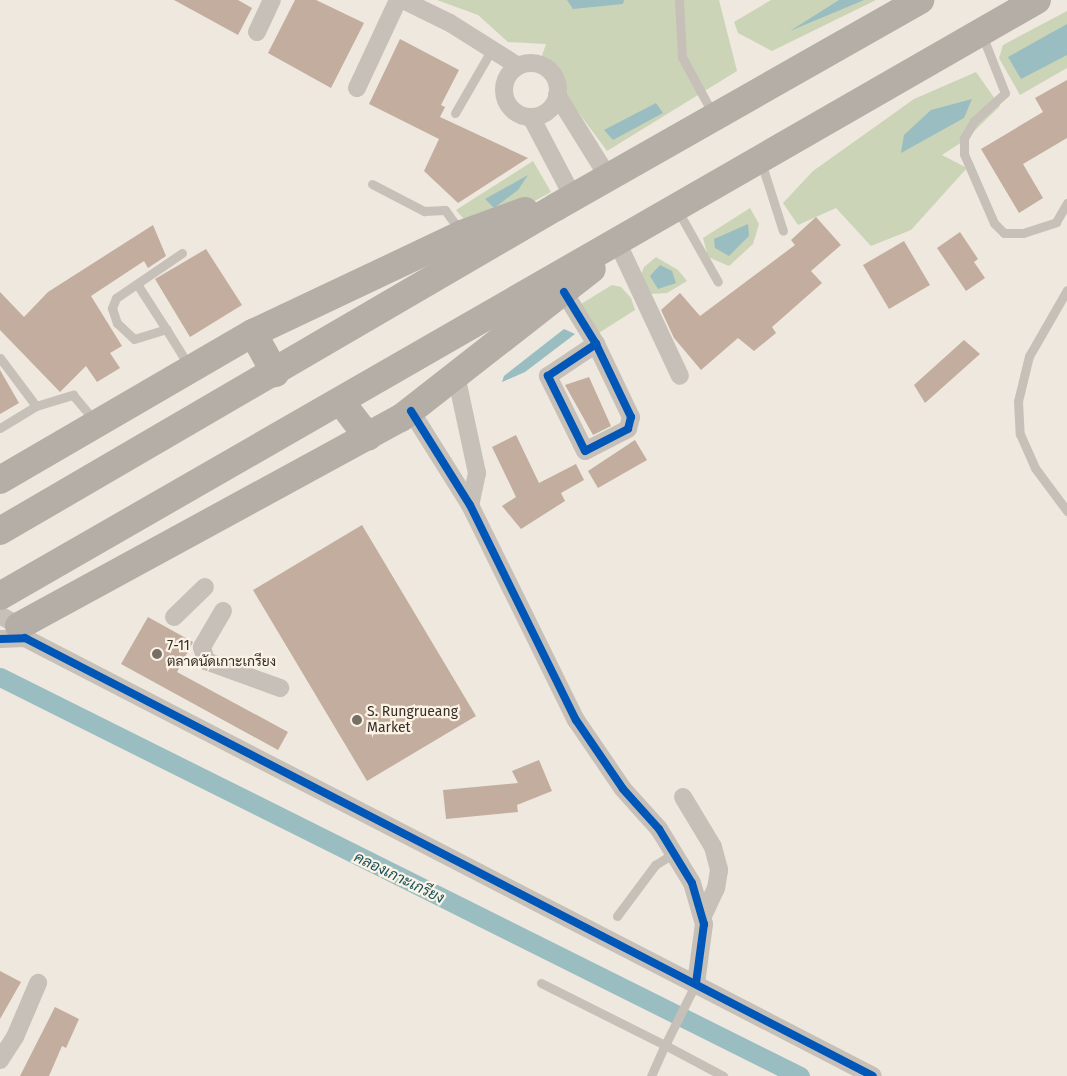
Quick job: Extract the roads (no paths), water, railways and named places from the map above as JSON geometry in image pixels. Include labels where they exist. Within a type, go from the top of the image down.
[{"type":"main road","points":[[0,531],[275,373],[608,177],[920,0]]},
{"type":"main road","points":[[5,593],[341,402],[675,206],[1038,0]]},
{"type":"main road","points":[[0,480],[98,425],[191,368],[253,333],[462,234],[525,211],[565,202]]},
{"type":"main road","points":[[15,632],[368,438],[411,411],[620,248],[647,223]]},
{"type":"main road","points":[[253,333],[275,373]]},
{"type":"main road","points":[[341,402],[368,438]]},
{"type":"street","points":[[257,32],[272,0]]},
{"type":"street","points":[[357,88],[398,0]]},
{"type":"street","points":[[403,0],[492,49],[518,66]]},
{"type":"street","points":[[557,95],[545,113],[531,117],[517,113],[505,97],[505,82],[518,66],[533,63],[547,69],[556,81],[557,95],[608,177]]},
{"type":"street","points":[[531,117],[565,202]]},
{"type":"street","points":[[620,248],[680,376]]},
{"type":"street","points":[[564,292],[596,344],[629,408],[630,423],[628,429],[584,451],[548,376],[596,344]]},
{"type":"street","points":[[456,376],[477,473],[470,505]]},
{"type":"street","points":[[411,411],[470,505],[576,720],[623,789],[659,829],[692,883],[703,916],[704,940],[696,983]]},
{"type":"street","points":[[174,617],[205,587]]},
{"type":"street","points":[[223,612],[202,647],[206,661],[280,688]]},
{"type":"street","points":[[0,652],[15,632],[873,1076]]},
{"type":"street","points":[[683,797],[717,858],[716,888],[703,916]]},
{"type":"street","points":[[0,1060],[15,1037],[38,983]]},
{"type":"lane","points":[[679,0],[682,57],[715,116]]},
{"type":"lane","points":[[981,33],[1005,93],[974,121],[964,138],[964,154],[994,223],[1004,233],[1023,233],[1056,222],[1067,203]]},
{"type":"lane","points":[[455,113],[492,49]]},
{"type":"lane","points":[[760,159],[783,231]]},
{"type":"lane","points":[[372,184],[424,211],[444,210],[462,234]]},
{"type":"lane","points":[[675,206],[718,282]]},
{"type":"lane","points":[[166,329],[134,339],[117,323],[112,303],[182,253]]},
{"type":"lane","points":[[137,284],[191,368]]},
{"type":"lane","points":[[1067,290],[1029,356],[1018,401],[1020,434],[1035,468],[1067,511]]},
{"type":"lane","points":[[0,358],[36,406]]},
{"type":"lane","points":[[0,428],[36,406],[73,395],[98,425]]},
{"type":"lane","points":[[617,916],[655,865],[674,853]]},
{"type":"lane","points":[[541,983],[723,1076]]},
{"type":"lane","points":[[651,1076],[696,983]]},
{"type":"water","points":[[567,0],[624,0],[623,4],[573,9]]},
{"type":"water","points":[[839,0],[864,0],[790,31]]},
{"type":"water","points":[[1067,24],[1067,55],[1021,79],[1008,57]]},
{"type":"water","points":[[972,99],[964,118],[901,153],[904,135],[931,110]]},
{"type":"water","points":[[656,103],[663,113],[613,140],[604,130]]},
{"type":"water","points":[[528,175],[518,190],[494,208],[485,199]]},
{"type":"water","points":[[748,224],[749,236],[729,256],[715,248],[714,239]]},
{"type":"water","points":[[660,265],[672,271],[676,283],[658,289],[650,276]]},
{"type":"water","points":[[564,329],[575,334],[525,372],[502,382],[504,376]]},
{"type":"waterway","name":"คลองเกาะเกรียง","points":[[0,677],[800,1076]]},
{"type":"place","name":"7-11 ตลาดนัดเกาะเกรียง","points":[[157,654]]},
{"type":"place","name":"S. Rungrueang Market","points":[[357,720]]}]
